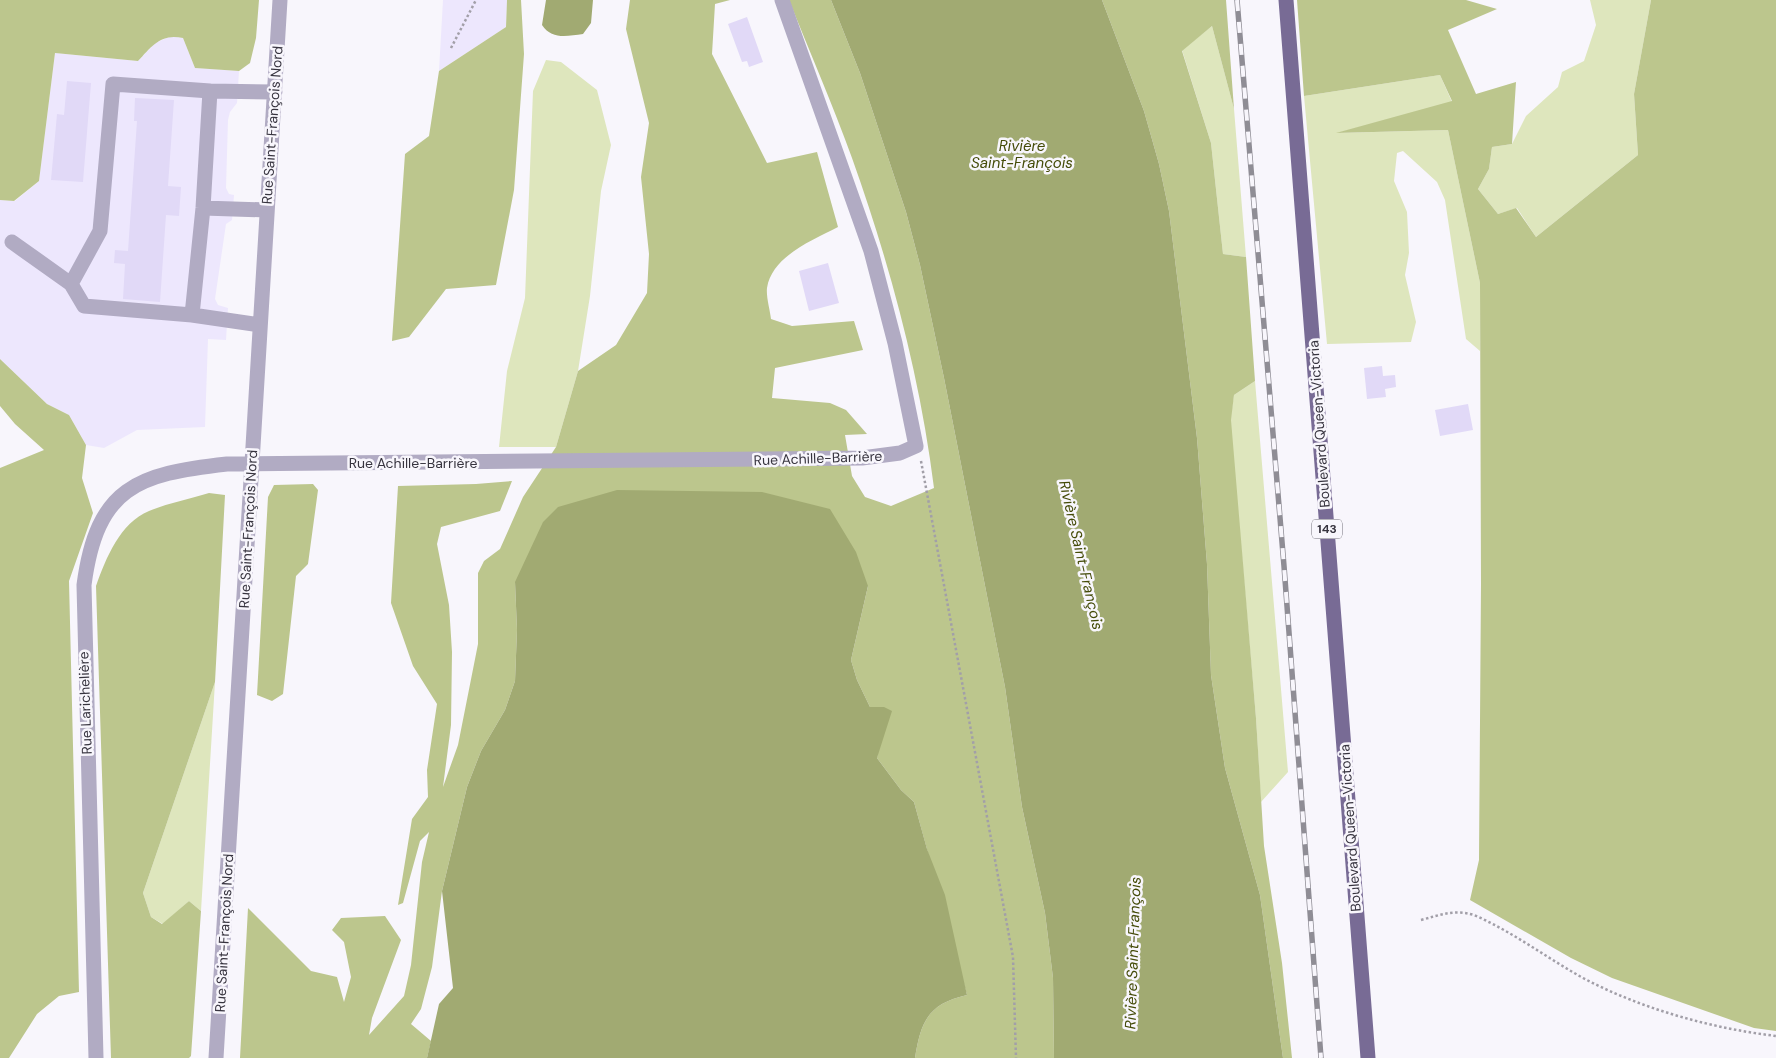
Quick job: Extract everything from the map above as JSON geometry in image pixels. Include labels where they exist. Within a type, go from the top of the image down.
[{"type":"main road","name":"Boulevard Queen-Victoria","points":[[1286,0],[1368,1058]]},
{"type":"street","name":"Rue Saint-François Nord","points":[[216,1058],[280,0]]},
{"type":"street","points":[[782,0],[871,251],[895,343],[916,446]]},
{"type":"street","points":[[71,284],[100,231],[113,84],[210,91],[275,92]]},
{"type":"street","points":[[192,315],[203,208],[210,91]]},
{"type":"street","points":[[203,208],[267,210]]},
{"type":"street","points":[[12,242],[71,284],[84,306],[192,315],[260,325]]},
{"type":"street","name":"Rue Achille-Barrière","points":[[252,464],[862,458],[900,453],[916,446]]},
{"type":"street","name":"Rue Larichelière","points":[[96,1058],[83,607],[84,585],[91,548],[108,508],[121,496],[151,477],[176,470],[226,464],[252,464]]},
{"type":"path","points":[[451,48],[476,0]]},
{"type":"path","points":[[916,446],[924,472],[1013,957],[1016,1058]]},
{"type":"path","points":[[1421,920],[1461,911],[1474,915],[1584,978],[1629,998],[1687,1018],[1738,1032],[1776,1036]]},
{"type":"shaded area","points":[[0,0],[259,0],[256,38],[250,63],[239,71],[195,68],[183,38],[175,37],[169,37],[158,42],[138,61],[55,53],[39,181],[14,201],[0,200]]},
{"type":"shaded area","points":[[443,0],[507,0],[506,27],[439,71]]},
{"type":"shaded area","points":[[507,0],[521,0],[524,54],[514,190],[496,285],[446,289],[409,337],[392,341],[405,154],[429,136],[439,71],[506,27]]},
{"type":"shaded area","points":[[630,0],[730,0],[715,4],[712,54],[767,163],[817,152],[838,227],[795,250],[777,267],[770,277],[767,288],[771,319],[792,326],[854,321],[863,350],[775,368],[772,398],[830,403],[846,410],[867,434],[845,435],[852,476],[865,497],[891,506],[934,488],[921,404],[912,362],[879,239],[845,138],[789,0],[831,0],[860,73],[906,212],[920,265],[944,378],[1005,687],[1022,807],[1045,913],[1053,978],[1054,1058],[915,1058],[920,1034],[929,1016],[943,1003],[967,995],[914,802],[901,790],[877,758],[884,707],[870,707],[857,680],[851,660],[868,586],[515,582],[517,630],[515,681],[505,710],[481,751],[467,787],[442,891],[432,967],[421,1009],[411,1024],[431,1041],[427,1058],[240,1058],[248,908],[311,971],[337,977],[344,1002],[351,977],[344,942],[332,930],[341,918],[385,916],[401,940],[372,1018],[369,1035],[404,996],[411,965],[422,862],[429,832],[420,841],[403,903],[398,905],[412,819],[428,797],[427,770],[437,704],[413,666],[391,603],[398,486],[512,481],[500,511],[441,527],[437,544],[449,605],[452,652],[451,725],[443,787],[458,745],[478,644],[478,573],[484,561],[500,549],[523,497],[556,447],[578,371],[616,345],[647,293],[649,254],[641,177],[649,123],[626,29]]},
{"type":"shaded area","points":[[1102,0],[1226,0],[1234,109],[1212,26],[1182,51],[1211,143],[1223,254],[1246,257],[1255,381],[1234,395],[1231,420],[1256,718],[1264,846],[1282,963],[1292,1058],[1283,1058],[1260,895],[1225,768],[1211,675],[1207,564],[1197,438],[1169,211],[1159,164],[1144,111]]},
{"type":"shaded area","points":[[1297,0],[1466,0],[1497,9],[1448,30],[1476,94],[1516,82],[1512,144],[1492,147],[1489,169],[1478,189],[1498,214],[1516,208],[1536,237],[1638,155],[1634,94],[1651,0],[1776,0],[1776,1031],[1754,1028],[1612,978],[1571,958],[1470,900],[1479,860],[1481,584],[1480,283],[1448,130],[1336,133],[1452,101],[1440,75],[1304,96]]},
{"type":"shaded area","points":[[1590,0],[1651,0],[1634,94],[1638,155],[1536,237],[1517,208],[1498,214],[1478,189],[1489,169],[1492,147],[1512,144],[1526,116],[1558,87],[1562,72],[1584,61],[1596,25]]},
{"type":"shaded area","points":[[1212,26],[1234,109],[1246,257],[1223,254],[1211,143],[1182,50]]},
{"type":"shaded area","points":[[171,36],[183,38],[195,68],[239,71],[237,103],[230,112],[228,120],[226,188],[229,194],[234,195],[232,220],[226,224],[215,299],[218,305],[228,308],[226,340],[208,339],[205,427],[137,430],[104,448],[86,445],[69,415],[47,404],[0,359],[0,200],[15,201],[39,181],[55,53],[138,61],[155,43]]},
{"type":"shaded area","points":[[546,60],[561,62],[597,90],[611,145],[601,191],[590,296],[578,371],[556,447],[499,447],[507,371],[525,298],[533,91]]},
{"type":"shaded area","points":[[1440,75],[1452,102],[1338,133],[1448,130],[1480,283],[1480,351],[1466,339],[1445,200],[1437,182],[1403,151],[1397,153],[1394,181],[1407,212],[1409,253],[1405,275],[1416,322],[1411,342],[1327,344],[1304,96]]},
{"type":"shaded area","points":[[0,359],[47,404],[69,415],[86,445],[82,478],[93,513],[69,581],[79,992],[59,996],[37,1014],[9,1058],[0,1058],[0,468],[44,450],[15,424],[0,406]]},
{"type":"shaded area","points":[[1255,381],[1288,772],[1261,802],[1256,718],[1230,420],[1234,395]]},
{"type":"shaded area","points":[[313,484],[318,490],[308,564],[296,576],[283,694],[272,701],[257,695],[268,497],[274,485]]},
{"type":"shaded area","points":[[209,493],[225,495],[215,682],[143,893],[151,917],[162,924],[189,901],[201,911],[191,1056],[189,1058],[111,1058],[96,586],[115,542],[130,524],[149,511]]},
{"type":"shaded area","points":[[215,682],[201,911],[189,901],[163,924],[151,917],[143,893]]},
{"type":"water","points":[[546,0],[593,0],[591,23],[583,34],[560,36],[550,33],[542,25]]},
{"type":"water","name":"Rivière Saint-François","points":[[831,0],[1102,0],[1144,111],[1159,164],[1169,211],[1197,438],[1207,564],[1211,675],[1225,768],[1260,895],[1283,1058],[1054,1058],[1053,978],[1045,913],[1022,807],[1005,687],[944,378],[920,265],[906,212],[860,73]]},
{"type":"water","points":[[617,490],[762,492],[830,509],[856,552],[868,586],[851,660],[857,680],[870,707],[884,707],[892,711],[877,758],[901,790],[914,802],[927,849],[945,895],[967,995],[943,1003],[929,1016],[920,1034],[915,1058],[427,1058],[439,1004],[453,988],[442,891],[467,787],[481,751],[505,710],[515,681],[517,630],[515,582],[543,522],[558,507]]},
{"type":"building","points":[[747,17],[763,62],[749,67],[747,61],[742,62],[728,24]]},
{"type":"building","points":[[67,81],[91,83],[83,182],[51,180],[57,114],[64,115]]},
{"type":"building","points":[[135,98],[174,100],[168,186],[181,187],[179,216],[166,215],[160,302],[123,299],[125,264],[114,263],[115,250],[128,251],[137,121],[134,121]]},
{"type":"building","points":[[828,263],[839,303],[809,311],[799,271]]},
{"type":"building","points":[[1382,366],[1383,376],[1395,375],[1396,387],[1385,389],[1386,397],[1367,399],[1364,368]]},
{"type":"building","points":[[1468,404],[1473,430],[1440,436],[1435,410]]},
{"type":"railway","points":[[1237,0],[1284,566],[1321,1058]]}]
